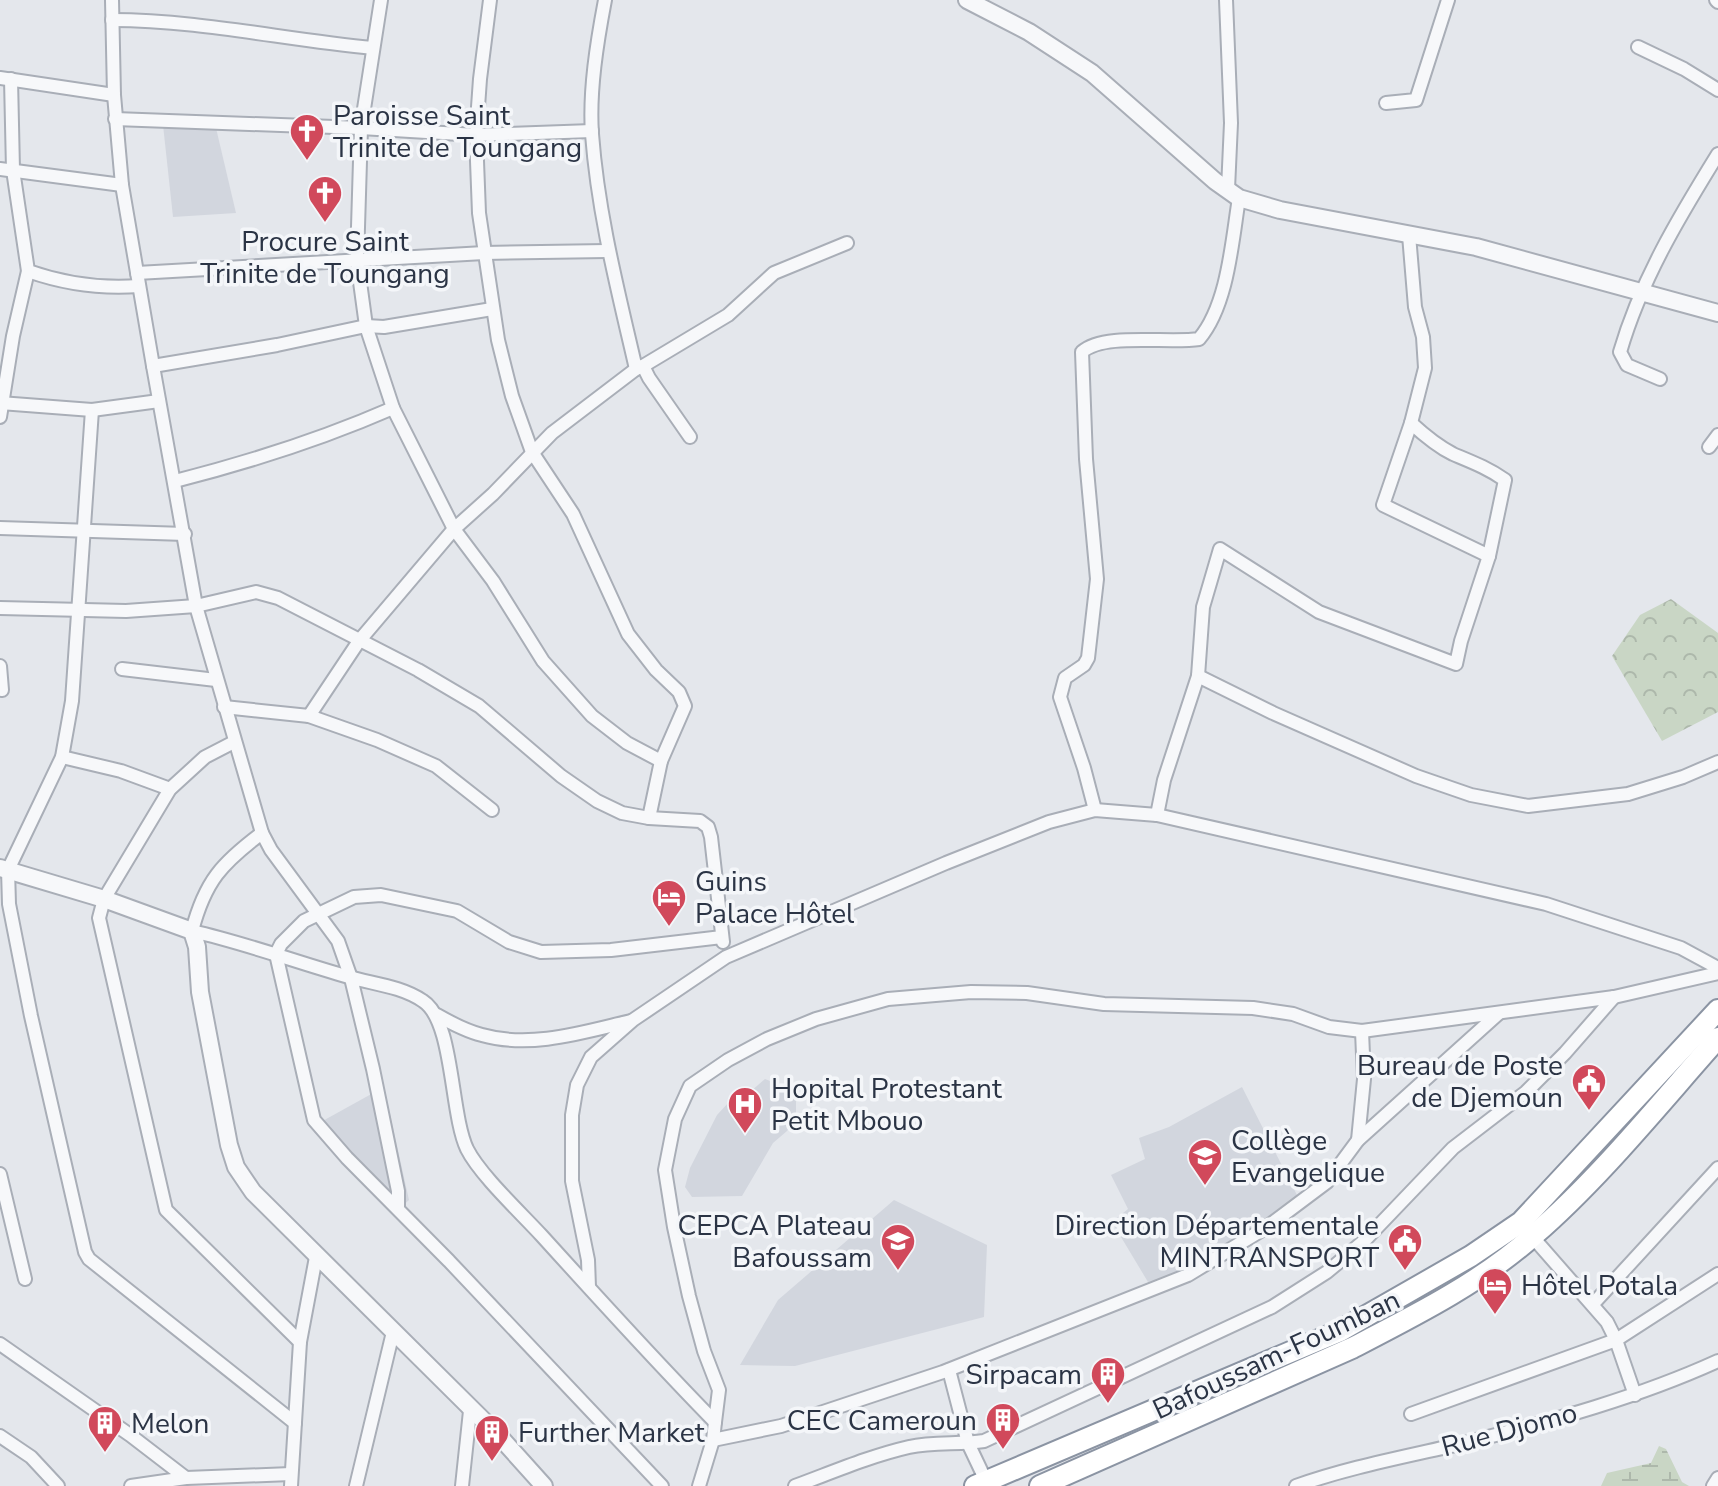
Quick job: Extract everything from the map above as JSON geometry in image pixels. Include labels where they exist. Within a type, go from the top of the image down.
[{"type":"highway","name":"Bafoussam-Foumban","points":[[1648,1101],[1718,1010]]},
{"type":"highway","name":"Bafoussam-Foumban","points":[[980,1484],[1484,1272],[1648,1101],[1718,1038]]},
{"type":"highway","name":"Bafoussam-Foumban","points":[[1040,1486],[1245,1398],[1352,1348],[1436,1290]]},
{"type":"highway","points":[[1235,1377],[1245,1398]]},
{"type":"highway","points":[[1120,1426],[1130,1447]]},
{"type":"street","points":[[112,0],[115,119],[122,185],[196,606],[262,833],[271,850],[338,941],[351,978],[390,1151],[398,1208]]},
{"type":"street","points":[[381,0],[361,128],[357,260],[366,326],[393,408],[454,529],[493,581],[543,661],[592,716],[627,743],[661,761]]},
{"type":"street","points":[[490,0],[476,135],[484,253],[492,309],[512,396],[532,452],[573,514],[628,634],[656,670],[684,698],[685,706],[661,761],[649,818]]},
{"type":"street","points":[[605,0],[595,74],[592,131],[607,251],[640,367],[690,437]]},
{"type":"street","points":[[967,0],[1029,32],[1092,73],[1233,194],[1280,210],[1476,247],[1718,313]]},
{"type":"street","points":[[1095,810],[1060,697],[1065,678],[1084,665],[1088,658],[1095,602],[1096,554],[1086,459],[1082,352],[1089,346],[1106,343],[1199,339],[1208,328],[1228,271],[1233,194],[1226,0]]},
{"type":"street","points":[[1386,103],[1416,100],[1448,0]]},
{"type":"street","points":[[112,20],[148,20],[373,48]]},
{"type":"street","points":[[1638,47],[1684,69],[1718,90]]},
{"type":"street","points":[[0,417],[13,336],[28,271],[6,169],[6,79],[114,95]]},
{"type":"street","points":[[115,119],[476,135],[592,131]]},
{"type":"street","points":[[1660,379],[1627,365],[1620,352],[1640,292],[1656,259],[1718,154]]},
{"type":"street","points":[[6,169],[122,185]]},
{"type":"street","points":[[1409,235],[1415,307],[1423,337],[1425,368],[1411,423],[1383,505],[1489,556]]},
{"type":"street","points":[[309,716],[359,641],[454,529],[493,494],[532,452],[582,409],[640,367],[728,315],[774,273],[847,243]]},
{"type":"street","points":[[28,271],[76,285],[110,288],[138,280],[357,260],[484,253],[607,251]]},
{"type":"street","points":[[153,366],[366,326],[384,327],[492,309]]},
{"type":"street","points":[[1,403],[92,410],[159,401]]},
{"type":"street","points":[[175,481],[257,460],[314,441],[393,408]]},
{"type":"street","points":[[92,410],[72,701],[62,757],[4,869],[31,1016],[89,1259],[295,1423]]},
{"type":"street","points":[[1157,815],[1164,780],[1198,676],[1203,607],[1220,549],[1319,612],[1456,664],[1489,556],[1505,480],[1488,468],[1433,442],[1411,423]]},
{"type":"street","points":[[1709,447],[1718,435]]},
{"type":"street","points":[[0,528],[185,534]]},
{"type":"street","points":[[0,608],[126,611],[196,606],[256,592],[278,598],[418,670],[479,706],[561,776],[597,801],[622,813],[700,821],[708,827],[726,957]]},
{"type":"street","points":[[0,666],[2,690]]},
{"type":"street","points":[[122,669],[216,680]]},
{"type":"street","points":[[1198,676],[1416,776],[1471,795],[1528,806],[1628,794],[1683,777],[1718,762]]},
{"type":"street","points":[[224,707],[309,716],[377,740],[436,766],[492,810]]},
{"type":"street","points":[[234,742],[205,757],[170,789],[104,899],[99,918],[166,1210],[300,1342]]},
{"type":"street","points":[[62,757],[121,771],[170,789]]},
{"type":"street","points":[[589,1287],[588,1260],[572,1181],[572,1115],[577,1085],[591,1057],[633,1020],[726,957],[1049,822],[1095,810],[1157,815],[1546,904],[1681,948],[1718,970]]},
{"type":"street","points":[[262,833],[222,865],[199,905],[192,931],[197,947],[200,992],[229,1145],[236,1167],[253,1192],[470,1411],[500,1437],[544,1486]]},
{"type":"street","points":[[4,869],[104,899],[192,931],[244,943],[408,993],[426,1002],[437,1015],[484,1036],[538,1039],[633,1020]]},
{"type":"street","points":[[662,1486],[314,1120],[276,954],[294,929],[320,914],[354,897],[381,895],[457,911],[509,942],[541,952],[611,950],[722,937]]},
{"type":"street","points":[[699,1486],[713,1440],[719,1390],[704,1351],[689,1296],[665,1170],[675,1119],[690,1086],[767,1039],[816,1019],[888,999],[971,992],[1027,993],[1104,1004],[1253,1008],[1293,1014],[1329,1027],[1362,1031],[1614,997],[1718,970]]},
{"type":"street","points":[[795,1486],[908,1447],[944,1441],[984,1441],[1272,1307],[1327,1272],[1365,1240],[1453,1148],[1526,1092],[1614,997]]},
{"type":"street","points":[[713,1440],[781,1426],[949,1370],[1188,1275],[1267,1227],[1327,1182],[1358,1140],[1500,1012]]},
{"type":"street","points":[[437,1015],[460,1131],[468,1152],[715,1422]]},
{"type":"street","points":[[1358,1140],[1364,1079],[1362,1031]]},
{"type":"street","points":[[1593,1304],[1718,1168]]},
{"type":"street","points":[[0,1174],[25,1279]]},
{"type":"street","points":[[1527,1229],[1593,1304],[1616,1340],[1635,1395]]},
{"type":"street","points":[[131,1486],[186,1478],[291,1480],[300,1342],[316,1257]]},
{"type":"street","points":[[1411,1414],[1616,1340],[1718,1274]]},
{"type":"street","points":[[356,1486],[393,1332]]},
{"type":"street","points":[[0,1344],[186,1478]]},
{"type":"street","name":"Rue Djomo","points":[[1296,1486],[1635,1395],[1718,1361]]},
{"type":"street","points":[[949,1370],[980,1484]]},
{"type":"street","points":[[462,1486],[470,1411]]},
{"type":"street","points":[[0,1436],[31,1457],[58,1486]]},
{"type":"street","points":[[1713,1486],[1718,1478]]},
{"type":"shaded area","points":[[163,125],[216,128],[236,213],[173,217]]},
{"type":"shaded area","name":"Hopital Protestant Petit Mbouo","points":[[765,1079],[785,1087],[796,1101],[796,1119],[773,1143],[742,1196],[692,1197],[685,1187],[690,1168],[717,1115],[729,1102],[742,1099]]},
{"type":"shaded area","points":[[384,1087],[409,1200],[400,1208],[319,1123]]},
{"type":"shaded area","name":"Collège Evangelique","points":[[1242,1087],[1299,1199],[1233,1246],[1173,1279],[1148,1282],[1112,1222],[1128,1209],[1111,1175],[1145,1159],[1139,1138],[1169,1127]]},
{"type":"shaded area","name":"CEPCA Plateau Bafoussam","points":[[894,1200],[987,1245],[984,1317],[795,1366],[740,1365],[778,1300]]},
{"type":"green space","points":[[1671,599],[1718,633],[1718,712],[1662,741],[1612,656],[1640,615]]},
{"type":"green space","points":[[1659,1446],[1666,1449],[1682,1482],[1689,1486],[1601,1486],[1607,1473],[1651,1463]]},
{"type":"place","name":"Paroisse Saint Trinite de Toungang","points":[[307,162]]},
{"type":"place","name":"Procure Saint Trinite de Toungang","points":[[325,224]]},
{"type":"place","name":"Guins Palace Hôtel","points":[[669,928]]},
{"type":"place","name":"Bureau de Poste de Djemoun","points":[[1589,1112]]},
{"type":"place","name":"Hopital Protestant Petit Mbouo","points":[[745,1135]]},
{"type":"place","name":"Collège Evangelique","points":[[1205,1187]]},
{"type":"place","name":"CEPCA Plateau Bafoussam","points":[[898,1272]]},
{"type":"place","name":"Direction Départementale MINTRANSPORT","points":[[1405,1272]]},
{"type":"place","name":"Hôtel Potala","points":[[1495,1316]]},
{"type":"place","name":"Sirpacam","points":[[1108,1405]]},
{"type":"place","name":"CEC Cameroun","points":[[1003,1451]]},
{"type":"place","name":"Melon","points":[[105,1454]]},
{"type":"place","name":"Further Market","points":[[492,1463]]}]
